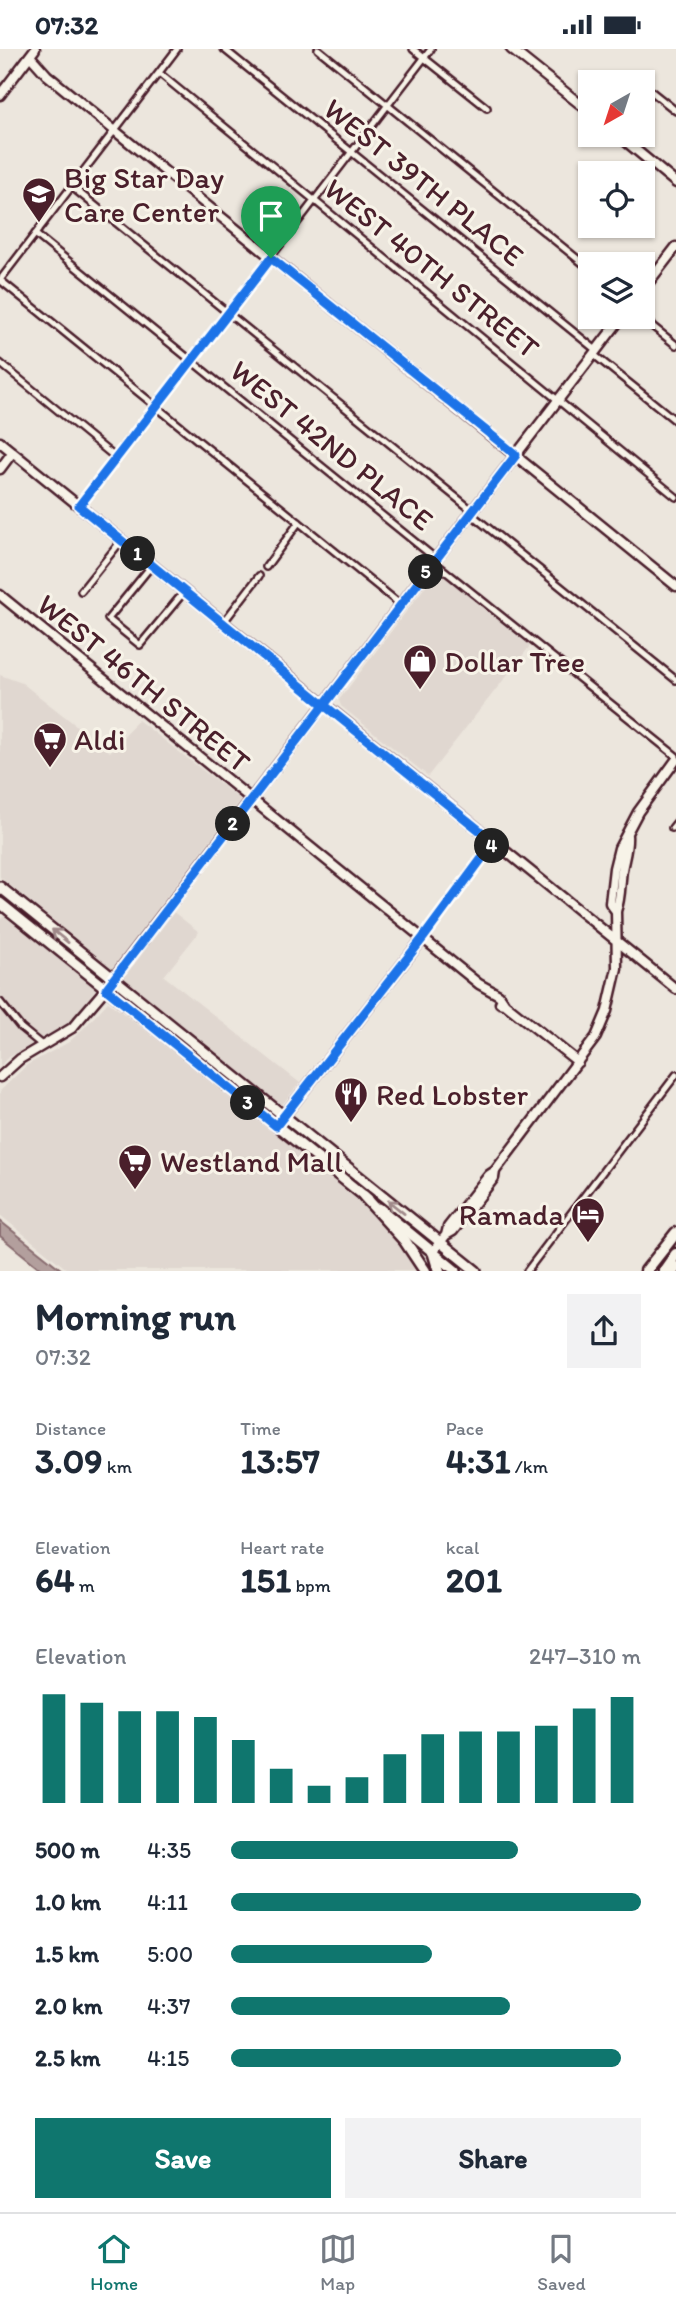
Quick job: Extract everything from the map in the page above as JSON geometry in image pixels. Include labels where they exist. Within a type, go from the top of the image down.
[{"type":"highway","points":[[364,1196],[405,1241],[425,1271]]},
{"type":"highway","points":[[646,1271],[676,1233]]},
{"type":"highway","points":[[433,1251],[439,1271]]},
{"type":"highway","points":[[664,1271],[676,1254]]},
{"type":"main road","points":[[0,887],[284,1116],[443,1238],[476,1271]]},
{"type":"main road","points":[[0,903],[455,1270]]},
{"type":"main road","points":[[172,1042],[182,1043],[204,1062],[214,1060]]},
{"type":"street","points":[[177,49],[0,280],[401,605]]},
{"type":"street","name":"WEST 39TH PLACE","points":[[223,49],[676,421]]},
{"type":"street","points":[[318,49],[578,259]]},
{"type":"street","points":[[413,49],[488,108]]},
{"type":"street","points":[[79,506],[431,49]]},
{"type":"street","points":[[511,49],[578,102]]},
{"type":"street","points":[[0,95],[31,51],[47,75],[676,586]]},
{"type":"street","name":"WEST 40TH STREET","points":[[159,73],[676,497]]},
{"type":"street","points":[[655,94],[676,111]]},
{"type":"street","points":[[632,147],[676,183]]},
{"type":"street","points":[[72,187],[676,680]]},
{"type":"street","name":"WEST 42ND PLACE","points":[[35,234],[676,758]]},
{"type":"street","points":[[655,274],[676,247]]},
{"type":"street","points":[[655,328],[676,345]]},
{"type":"street","points":[[0,1077],[20,1059],[72,1028],[106,989],[613,329]]},
{"type":"street","points":[[0,363],[116,458]]},
{"type":"street","points":[[0,442],[676,989]]},
{"type":"street","points":[[0,469],[12,453]]},
{"type":"street","points":[[266,566],[299,522]]},
{"type":"street","points":[[81,591],[121,541]]},
{"type":"street","points":[[152,565],[108,619],[141,645],[184,592]]},
{"type":"street","points":[[223,623],[259,576]]},
{"type":"street","name":"WEST 46TH STREET","points":[[0,596],[489,991],[499,1003],[505,1004],[578,1062]]},
{"type":"street","points":[[433,1251],[448,1227],[495,1171],[596,1037],[607,1011],[617,968],[616,911],[628,847],[627,835],[638,812],[676,758]]},
{"type":"street","points":[[276,1126],[423,938],[494,842]]},
{"type":"street","points":[[0,1002],[21,1028],[43,1046]]},
{"type":"street","points":[[527,1271],[676,1075]]},
{"type":"shaded area","points":[[437,573],[530,646],[428,776],[341,706],[339,700]]},
{"type":"shaded area","points":[[0,675],[22,683],[110,752],[138,720],[241,800],[162,903],[199,932],[164,976],[300,1083],[281,1106],[0,877]]},
{"type":"shaded area","points":[[4,916],[96,988],[71,1021],[6,1059],[0,1067],[0,920]]},
{"type":"shaded area","points":[[108,1002],[170,1048],[447,1270],[68,1270],[0,1215],[0,1091],[27,1065],[69,1042]]},
{"type":"shaded area","points":[[0,1221],[62,1270],[42,1270],[0,1236]]},
{"type":"place","name":"Big Star Day Care Center","points":[[39,224]]},
{"type":"place","name":"Dollar Tree","points":[[420,691]]},
{"type":"place","name":"Aldi","points":[[50,769]]},
{"type":"place","name":"Red Lobster","points":[[351,1124]]},
{"type":"place","name":"Westland Mall","points":[[135,1191]]},
{"type":"place","name":"Ramada","points":[[588,1244]]},
{"type":"route","points":[[271,258],[79,506],[324,705],[106,989],[276,1126],[423,938],[494,842],[324,705],[516,455],[271,258]]}]
